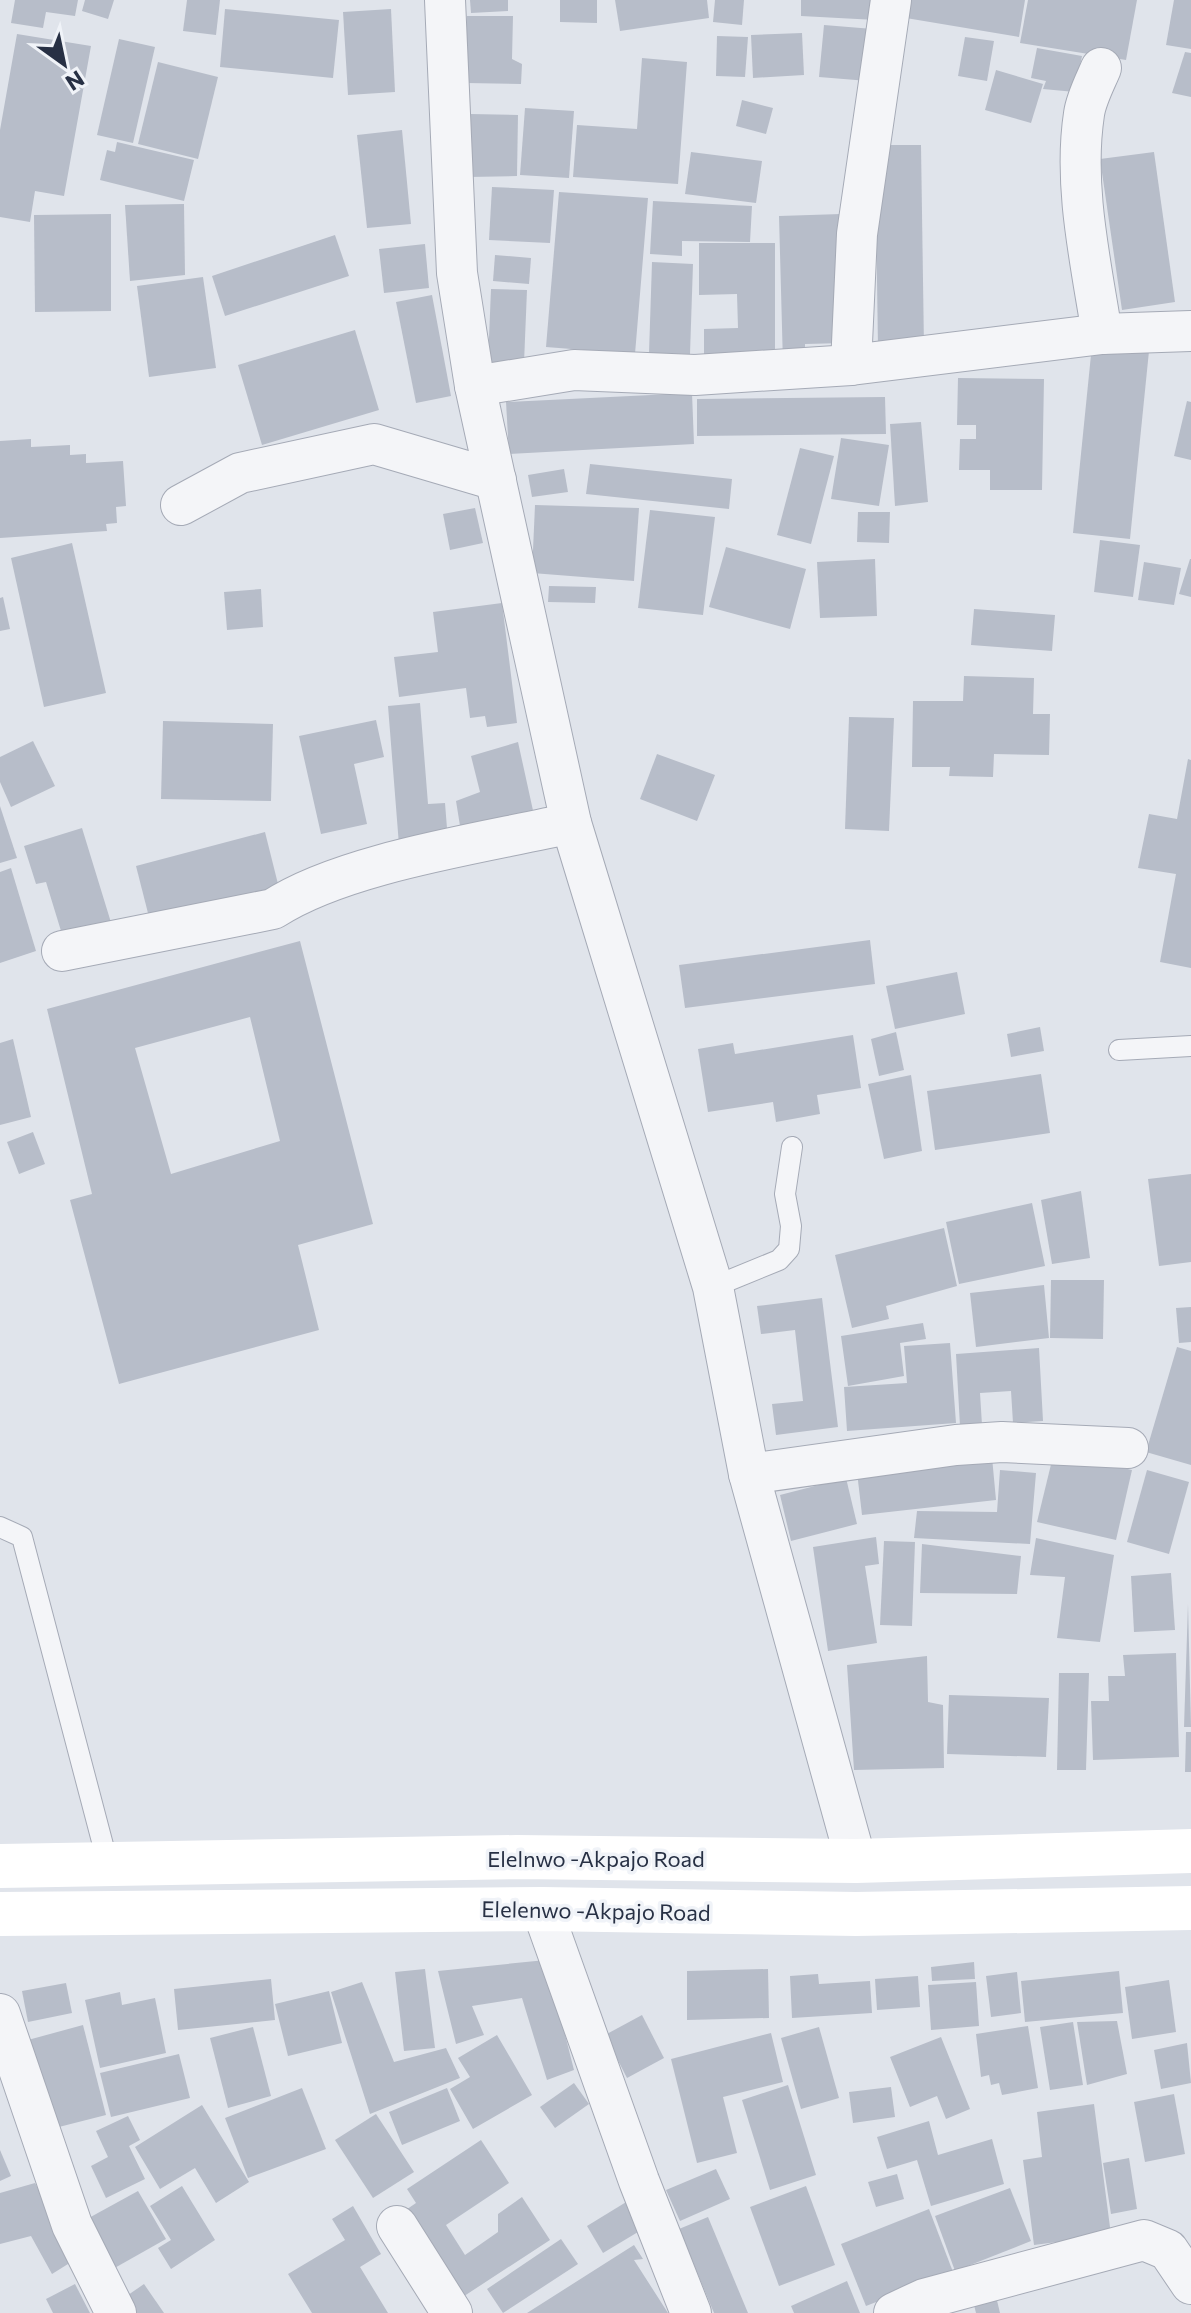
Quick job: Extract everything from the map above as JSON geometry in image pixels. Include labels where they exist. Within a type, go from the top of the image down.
[{"type":"main road","name":"Elelnwo -Akpajo Road","points":[[0,1866],[517,1857],[856,1861],[1191,1851]]},
{"type":"main road","name":"Elelenwo -Akpajo Road","points":[[0,1914],[542,1909],[856,1914],[1191,1908]]},
{"type":"street","points":[[445,0],[457,273],[475,386],[571,823],[713,1287],[749,1474],[856,1861]]},
{"type":"street","points":[[851,365],[857,234],[891,0]]},
{"type":"street","points":[[1101,68],[1084,112],[1082,166],[1085,228],[1102,334]]},
{"type":"street","points":[[475,386],[574,370],[695,375],[851,365],[1102,334],[1191,331]]},
{"type":"street","points":[[181,505],[240,473],[374,444],[496,480]]},
{"type":"street","points":[[62,951],[273,909],[298,893],[386,865],[571,823]]},
{"type":"street","points":[[749,1474],[956,1445],[1002,1442],[1128,1448]]},
{"type":"street","points":[[542,1909],[639,2181],[691,2313]]},
{"type":"street","points":[[0,2014],[72,2225],[116,2313]]},
{"type":"street","points":[[397,2226],[452,2313]]},
{"type":"street","points":[[894,2313],[924,2299],[1144,2240],[1168,2250],[1191,2284]]},
{"type":"lane","points":[[1119,1050],[1191,1046]]},
{"type":"lane","points":[[713,1287],[779,1260],[789,1249],[791,1226],[785,1194],[792,1147]]},
{"type":"lane","points":[[0,1527],[22,1537],[108,1864]]},
{"type":"building","points":[[15,0],[78,0],[75,16],[46,12],[43,28],[11,23]]},
{"type":"building","points":[[85,0],[114,0],[108,19],[82,11]]},
{"type":"building","points":[[187,0],[220,0],[216,35],[183,31]]},
{"type":"building","points":[[470,0],[508,0],[508,11],[471,13]]},
{"type":"building","points":[[560,0],[597,0],[597,23],[560,22]]},
{"type":"building","points":[[615,0],[707,0],[709,18],[620,31]]},
{"type":"building","points":[[715,0],[744,0],[742,25],[713,22]]},
{"type":"building","points":[[801,0],[877,0],[876,20],[801,16]]},
{"type":"building","points":[[903,0],[1025,0],[1019,37],[900,17]]},
{"type":"building","points":[[1028,0],[1137,0],[1126,60],[1020,43]]},
{"type":"building","points":[[1174,0],[1191,0],[1191,49],[1166,45]]},
{"type":"building","points":[[225,9],[339,20],[333,78],[220,67]]},
{"type":"building","points":[[391,9],[395,92],[348,95],[343,12]]},
{"type":"building","points":[[467,16],[513,16],[512,59],[522,64],[521,84],[466,83]]},
{"type":"building","points":[[824,25],[873,29],[868,81],[819,77]]},
{"type":"building","points":[[802,33],[804,75],[753,78],[751,35]]},
{"type":"building","points":[[17,34],[91,46],[64,196],[35,191],[30,222],[0,217],[0,130]]},
{"type":"building","points":[[717,36],[748,37],[745,77],[716,76]]},
{"type":"building","points":[[965,37],[994,41],[987,81],[958,76]]},
{"type":"building","points":[[119,39],[155,47],[133,143],[97,135]]},
{"type":"building","points":[[1037,48],[1082,56],[1075,92],[1043,89],[1046,81],[1031,78]]},
{"type":"building","points":[[1185,52],[1191,53],[1191,97],[1172,93]]},
{"type":"building","points":[[642,58],[687,62],[678,184],[573,177],[577,125],[637,129]]},
{"type":"building","points":[[158,62],[218,77],[198,159],[138,144]]},
{"type":"building","points":[[996,70],[1043,84],[1031,123],[985,110]]},
{"type":"building","points":[[742,100],[773,108],[766,134],[736,126]]},
{"type":"building","points":[[525,108],[574,111],[569,178],[520,175]]},
{"type":"building","points":[[470,114],[518,115],[517,176],[469,177]]},
{"type":"building","points":[[402,130],[411,224],[367,228],[357,135]]},
{"type":"building","points":[[117,142],[194,160],[184,201],[100,180],[107,150],[115,152]]},
{"type":"building","points":[[875,145],[921,145],[924,347],[878,348]]},
{"type":"building","points":[[691,152],[762,161],[756,203],[685,194]]},
{"type":"building","points":[[1154,152],[1175,302],[1122,310],[1100,159]]},
{"type":"building","points":[[492,187],[554,190],[550,243],[489,240]]},
{"type":"building","points":[[559,192],[648,198],[635,354],[546,347]]},
{"type":"building","points":[[653,201],[752,206],[750,242],[682,241],[682,256],[650,254]]},
{"type":"building","points":[[184,204],[185,275],[130,281],[125,205]]},
{"type":"building","points":[[111,214],[111,311],[35,312],[34,215]]},
{"type":"building","points":[[841,214],[845,343],[805,344],[805,364],[783,364],[779,216]]},
{"type":"building","points":[[335,235],[349,276],[225,316],[212,276]]},
{"type":"building","points":[[699,243],[775,243],[775,361],[704,362],[704,329],[738,328],[737,294],[699,295]]},
{"type":"building","points":[[425,244],[429,288],[384,293],[379,249]]},
{"type":"building","points":[[495,255],[531,258],[529,284],[493,281]]},
{"type":"building","points":[[652,262],[693,264],[690,354],[649,353]]},
{"type":"building","points":[[203,277],[216,368],[149,377],[137,286]]},
{"type":"building","points":[[491,289],[527,290],[524,363],[488,362]]},
{"type":"building","points":[[432,295],[451,396],[416,403],[396,302]]},
{"type":"building","points":[[355,330],[379,410],[262,445],[238,365]]},
{"type":"building","points":[[1092,345],[1149,351],[1130,539],[1073,533]]},
{"type":"building","points":[[958,378],[1044,379],[1042,490],[990,490],[990,470],[959,470],[960,439],[976,439],[976,425],[957,425]]},
{"type":"building","points":[[692,393],[694,444],[509,454],[506,402]]},
{"type":"building","points":[[885,397],[886,434],[697,436],[697,399]]},
{"type":"building","points":[[1187,401],[1191,402],[1191,460],[1174,456]]},
{"type":"building","points":[[921,422],[928,502],[895,506],[890,424]]},
{"type":"building","points":[[841,438],[889,445],[879,506],[831,499]]},
{"type":"building","points":[[31,439],[31,447],[70,445],[70,455],[86,454],[86,463],[123,461],[126,506],[116,507],[117,523],[106,524],[107,531],[0,538],[0,441]]},
{"type":"building","points":[[800,448],[834,456],[811,544],[777,535]]},
{"type":"building","points":[[590,464],[732,479],[729,509],[586,494]]},
{"type":"building","points":[[564,469],[568,492],[532,497],[528,475]]},
{"type":"building","points":[[535,505],[639,508],[634,581],[532,573]]},
{"type":"building","points":[[475,508],[483,543],[450,550],[443,514]]},
{"type":"building","points":[[650,510],[715,517],[703,615],[638,608]]},
{"type":"building","points":[[858,512],[890,512],[889,543],[857,542]]},
{"type":"building","points":[[1100,540],[1140,545],[1133,597],[1094,592]]},
{"type":"building","points":[[72,543],[106,693],[44,707],[11,558]]},
{"type":"building","points":[[726,547],[806,569],[790,629],[709,607]]},
{"type":"building","points":[[875,559],[877,616],[820,618],[817,562]]},
{"type":"building","points":[[1191,559],[1191,597],[1179,594]]},
{"type":"building","points":[[1144,562],[1181,568],[1174,605],[1138,600]]},
{"type":"building","points":[[549,586],[596,587],[595,603],[548,602]]},
{"type":"building","points":[[261,589],[263,627],[227,630],[224,592]]},
{"type":"building","points":[[3,597],[10,629],[0,631],[0,598]]},
{"type":"building","points":[[502,603],[517,723],[487,727],[485,716],[470,718],[466,688],[399,697],[394,657],[438,652],[433,612]]},
{"type":"building","points":[[974,609],[1055,615],[1052,651],[971,645]]},
{"type":"building","points":[[964,676],[1034,678],[1033,714],[1050,714],[1049,755],[994,754],[993,777],[949,776],[950,767],[912,767],[913,701],[963,701]]},
{"type":"building","points":[[420,703],[428,804],[445,803],[448,841],[399,845],[388,706]]},
{"type":"building","points":[[849,717],[894,718],[889,831],[845,829]]},
{"type":"building","points":[[376,720],[384,757],[354,764],[367,824],[321,834],[299,736]]},
{"type":"building","points":[[163,721],[273,724],[271,801],[161,799]]},
{"type":"building","points":[[33,741],[55,786],[11,807],[0,782],[0,757]]},
{"type":"building","points":[[518,742],[534,815],[461,832],[456,801],[480,792],[471,756]]},
{"type":"building","points":[[657,754],[715,775],[697,821],[640,799]]},
{"type":"building","points":[[1188,759],[1191,760],[1191,968],[1160,962],[1176,874],[1138,868],[1149,814],[1177,819]]},
{"type":"building","points":[[0,806],[17,858],[0,863]]},
{"type":"building","points":[[82,828],[113,929],[65,944],[46,882],[36,884],[24,846]]},
{"type":"building","points":[[265,832],[280,892],[151,925],[136,866]]},
{"type":"building","points":[[11,868],[36,951],[0,963],[0,872]]},
{"type":"building","points":[[870,940],[875,984],[685,1008],[679,965]]},
{"type":"building","points":[[300,941],[373,1224],[298,1245],[319,1330],[119,1384],[70,1200],[92,1194],[47,1009]],"holes":[[[250,1017],[280,1141],[171,1174],[135,1048]]]},
{"type":"building","points":[[957,972],[965,1014],[895,1029],[886,986]]},
{"type":"building","points":[[1040,1027],[1044,1051],[1011,1057],[1007,1034]]},
{"type":"building","points":[[896,1032],[904,1070],[879,1076],[871,1039]]},
{"type":"building","points":[[853,1035],[861,1088],[817,1095],[820,1114],[776,1122],[773,1102],[708,1112],[698,1049],[733,1043],[735,1054]]},
{"type":"building","points":[[13,1039],[31,1117],[0,1125],[0,1043]]},
{"type":"building","points":[[1041,1074],[1050,1133],[935,1150],[927,1091]]},
{"type":"building","points":[[911,1075],[922,1151],[884,1159],[868,1084]]},
{"type":"building","points":[[33,1132],[45,1164],[19,1174],[7,1142]]},
{"type":"building","points":[[1191,1174],[1191,1262],[1159,1266],[1148,1179]]},
{"type":"building","points":[[1081,1191],[1090,1258],[1052,1264],[1041,1200]]},
{"type":"building","points":[[1032,1203],[1045,1266],[959,1284],[946,1222]]},
{"type":"building","points":[[944,1228],[957,1286],[886,1306],[889,1319],[852,1328],[835,1255]]},
{"type":"building","points":[[1051,1280],[1104,1280],[1103,1339],[1050,1338]]},
{"type":"building","points":[[1044,1285],[1049,1338],[976,1347],[970,1293]]},
{"type":"building","points":[[822,1298],[838,1427],[776,1435],[772,1404],[803,1401],[795,1330],[761,1334],[757,1306]]},
{"type":"building","points":[[1191,1307],[1191,1342],[1179,1343],[1176,1308]]},
{"type":"building","points":[[923,1323],[926,1339],[900,1343],[904,1376],[848,1386],[841,1336]]},
{"type":"building","points":[[950,1343],[956,1423],[847,1431],[844,1387],[907,1383],[904,1346]]},
{"type":"building","points":[[1177,1347],[1191,1351],[1191,1465],[1146,1452]]},
{"type":"building","points":[[1039,1348],[1043,1421],[1013,1423],[1011,1391],[980,1393],[982,1425],[960,1426],[956,1354]]},
{"type":"building","points":[[1054,1452],[1132,1470],[1116,1540],[1037,1522]]},
{"type":"building","points":[[992,1457],[996,1500],[862,1515],[857,1472]]},
{"type":"building","points":[[1000,1470],[1036,1473],[1030,1544],[914,1538],[917,1511],[997,1512]]},
{"type":"building","points":[[1147,1470],[1189,1482],[1169,1554],[1127,1542]]},
{"type":"building","points":[[846,1478],[857,1524],[791,1541],[780,1495]]},
{"type":"building","points":[[876,1537],[879,1564],[865,1566],[877,1643],[828,1651],[813,1547]]},
{"type":"building","points":[[1036,1538],[1114,1555],[1100,1642],[1057,1638],[1065,1577],[1030,1575]]},
{"type":"building","points":[[884,1541],[915,1542],[912,1626],[880,1625]]},
{"type":"building","points":[[922,1544],[1021,1556],[1017,1594],[920,1593]]},
{"type":"building","points":[[1171,1573],[1175,1630],[1134,1632],[1131,1576]]},
{"type":"building","points":[[1188,1604],[1191,1727],[1184,1727]]},
{"type":"building","points":[[1176,1653],[1179,1757],[1093,1760],[1091,1701],[1109,1701],[1108,1676],[1125,1676],[1123,1655]]},
{"type":"building","points":[[927,1656],[928,1702],[943,1705],[944,1768],[854,1770],[847,1665]]},
{"type":"building","points":[[1059,1673],[1089,1673],[1086,1770],[1057,1770]]},
{"type":"building","points":[[949,1695],[1049,1698],[1046,1757],[947,1754]]},
{"type":"building","points":[[1186,1732],[1191,1732],[1191,1772],[1185,1772]]},
{"type":"building","points":[[546,1960],[574,2070],[547,2080],[522,1998],[472,2006],[484,2035],[456,2044],[438,1971]]},
{"type":"building","points":[[974,1962],[975,1979],[932,1981],[931,1967]]},
{"type":"building","points":[[425,1969],[435,2048],[404,2051],[395,1972]]},
{"type":"building","points":[[768,1969],[769,2018],[687,2020],[687,1971]]},
{"type":"building","points":[[1119,1971],[1123,2013],[1025,2022],[1021,1981]]},
{"type":"building","points":[[1017,1972],[1021,2013],[991,2017],[986,1976]]},
{"type":"building","points":[[818,1974],[819,1984],[870,1981],[872,2013],[792,2018],[790,1976]]},
{"type":"building","points":[[918,1976],[920,2007],[877,2010],[875,1979]]},
{"type":"building","points":[[271,1979],[275,2020],[178,2030],[174,1989]]},
{"type":"building","points":[[1169,1980],[1176,2032],[1132,2039],[1125,1987]]},
{"type":"building","points":[[362,1982],[394,2062],[446,2048],[460,2078],[370,2114],[331,1992]]},
{"type":"building","points":[[976,1982],[979,2026],[931,2030],[928,1985]]},
{"type":"building","points":[[66,1983],[72,2013],[28,2022],[22,1991]]},
{"type":"building","points":[[329,1991],[342,2043],[288,2056],[275,2004]]},
{"type":"building","points":[[120,1992],[122,2005],[155,1998],[166,2053],[100,2068],[85,2000]]},
{"type":"building","points":[[642,2015],[664,2058],[627,2078],[605,2035]]},
{"type":"building","points":[[1117,2021],[1127,2074],[1087,2085],[1077,2022]]},
{"type":"building","points":[[1073,2022],[1083,2085],[1050,2090],[1040,2027]]},
{"type":"building","points":[[83,2025],[106,2115],[51,2129],[28,2040]]},
{"type":"building","points":[[1028,2026],[1038,2088],[1002,2095],[999,2083],[991,2085],[989,2075],[981,2077],[976,2034]]},
{"type":"building","points":[[253,2027],[271,2096],[228,2108],[210,2038]]},
{"type":"building","points":[[819,2027],[839,2098],[801,2109],[781,2038]]},
{"type":"building","points":[[771,2033],[783,2082],[723,2097],[737,2153],[697,2163],[671,2059]]},
{"type":"building","points":[[497,2035],[532,2095],[473,2129],[450,2089],[470,2077],[458,2058]]},
{"type":"building","points":[[941,2037],[970,2109],[946,2119],[937,2096],[910,2107],[890,2057]]},
{"type":"building","points":[[1187,2043],[1191,2083],[1161,2089],[1154,2050]]},
{"type":"building","points":[[179,2054],[190,2098],[111,2117],[100,2073]]},
{"type":"building","points":[[574,2083],[589,2104],[555,2128],[540,2107]]},
{"type":"building","points":[[788,2085],[816,2175],[770,2190],[742,2100]]},
{"type":"building","points":[[891,2087],[895,2117],[853,2123],[849,2092]]},
{"type":"building","points":[[302,2088],[326,2149],[248,2178],[225,2118]]},
{"type":"building","points":[[447,2088],[460,2121],[402,2145],[389,2112]]},
{"type":"building","points":[[1174,2094],[1185,2154],[1145,2162],[1134,2102]]},
{"type":"building","points":[[1094,2104],[1111,2235],[1034,2245],[1023,2160],[1042,2157],[1037,2112]]},
{"type":"building","points":[[202,2105],[249,2182],[216,2203],[195,2168],[160,2189],[135,2147]]},
{"type":"building","points":[[376,2114],[414,2172],[373,2198],[335,2140]]},
{"type":"building","points":[[128,2116],[140,2140],[129,2146],[145,2179],[106,2198],[91,2166],[108,2157],[96,2131]]},
{"type":"building","points":[[929,2121],[938,2155],[992,2139],[1004,2184],[931,2206],[917,2160],[887,2169],[877,2137]]},
{"type":"building","points":[[481,2140],[509,2183],[446,2225],[465,2255],[498,2232],[498,2214],[522,2197],[550,2240],[455,2302],[397,2216],[416,2203],[407,2189]]},
{"type":"building","points":[[0,2150],[11,2176],[0,2181]]},
{"type":"building","points":[[1129,2158],[1137,2209],[1111,2214],[1103,2163]]},
{"type":"building","points":[[716,2169],[730,2199],[680,2221],[666,2190]]},
{"type":"building","points":[[897,2174],[904,2199],[876,2207],[868,2182]]},
{"type":"building","points":[[35,2183],[76,2259],[52,2274],[31,2236],[0,2244],[0,2193]]},
{"type":"building","points":[[182,2186],[215,2240],[171,2269],[158,2248],[171,2240],[150,2206]]},
{"type":"building","points":[[806,2186],[835,2265],[779,2286],[750,2207]]},
{"type":"building","points":[[1010,2188],[1031,2241],[955,2271],[935,2216]]},
{"type":"building","points":[[138,2191],[166,2239],[104,2274],[76,2225]]},
{"type":"building","points":[[636,2196],[653,2223],[603,2253],[587,2226]]},
{"type":"building","points":[[353,2206],[381,2254],[360,2267],[388,2313],[312,2313],[288,2274],[345,2240],[332,2219]]},
{"type":"building","points":[[929,2209],[953,2272],[866,2306],[841,2244]]},
{"type":"building","points":[[708,2217],[748,2313],[714,2313],[679,2229]]},
{"type":"building","points":[[561,2239],[578,2264],[503,2313],[487,2289]]},
{"type":"building","points":[[634,2245],[643,2259],[634,2260],[668,2313],[527,2313]]},
{"type":"building","points":[[847,2281],[860,2313],[794,2313],[791,2306]]},
{"type":"building","points":[[75,2284],[90,2313],[53,2313],[46,2299]]},
{"type":"building","points":[[144,2284],[164,2313],[126,2313],[118,2302]]},
{"type":"building","points":[[995,2292],[1000,2313],[976,2313],[972,2297]]}]
